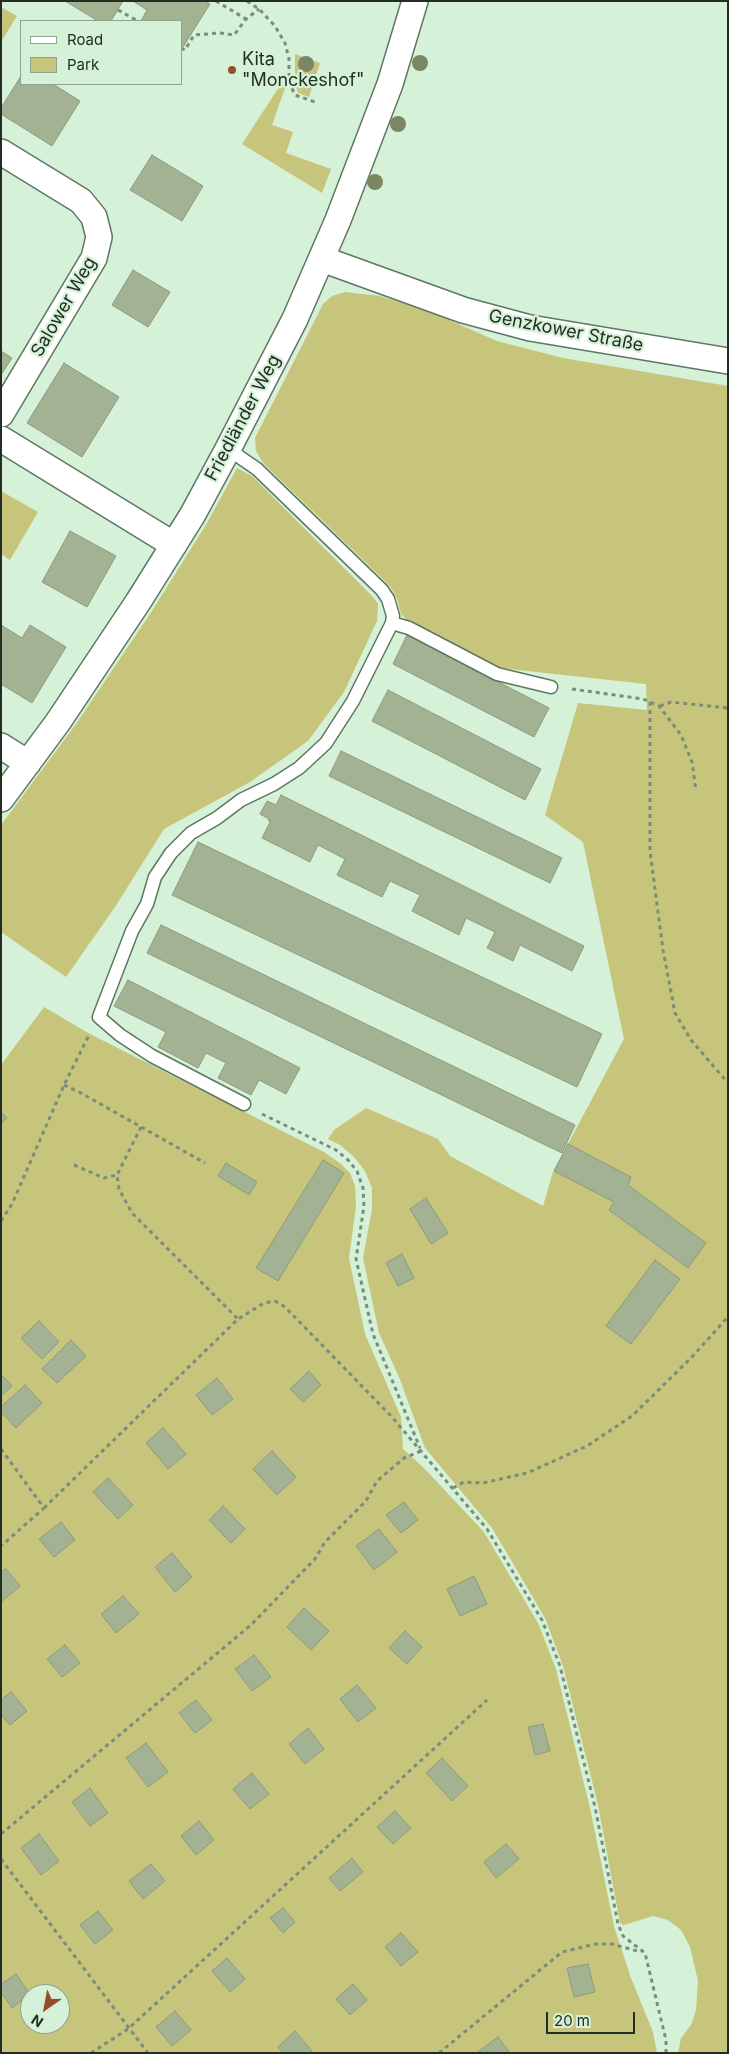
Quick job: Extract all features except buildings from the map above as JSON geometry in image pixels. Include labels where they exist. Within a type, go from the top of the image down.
[{"type":"street","name":"Friedländer Weg","points":[[1,799],[58,722],[174,545],[228,449],[295,319],[322,259],[390,84],[415,1]]},
{"type":"street","name":"Salower Weg","points":[[1,152],[81,201],[94,217],[99,237],[94,258],[1,414]]},
{"type":"street","name":"Genzkower Straße","points":[[322,259],[463,310],[530,328],[728,361]]},
{"type":"street","points":[[1,439],[174,545]]},
{"type":"street","points":[[1,746],[28,763]]},
{"type":"lane","points":[[228,449],[257,469],[382,590],[388,599],[393,616],[392,623],[353,701],[326,743],[299,768],[241,800],[217,818],[191,833],[171,853],[155,877],[147,904],[132,931],[99,1017],[120,1035],[152,1056],[244,1104]]},
{"type":"lane","points":[[392,623],[409,628],[497,674],[551,686]]},
{"type":"path","points":[[216,1],[246,19]]},
{"type":"path","points":[[247,1],[259,9],[276,26],[285,43],[289,58],[291,88],[295,95],[315,102]]},
{"type":"path","points":[[182,48],[185,50],[194,35],[220,33],[234,35],[246,19],[259,9]]},
{"type":"path","points":[[118,10],[136,20]]},
{"type":"path","points":[[551,686],[643,699],[660,706],[681,735],[692,762],[696,791]]},
{"type":"path","points":[[650,702],[650,851],[663,950],[675,1013],[691,1040],[728,1083]]},
{"type":"path","points":[[660,706],[671,702],[728,708]]},
{"type":"path","points":[[1,1221],[12,1204],[64,1086],[99,1017]]},
{"type":"path","points":[[64,1086],[81,1093],[205,1163]]},
{"type":"path","points":[[244,1104],[336,1150],[357,1171],[363,1188],[364,1206],[356,1259],[373,1334],[421,1451]]},
{"type":"path","points":[[141,1127],[117,1175],[119,1189],[132,1213],[238,1319]]},
{"type":"path","points":[[74,1165],[104,1178],[117,1175]]},
{"type":"path","points":[[1,1546],[44,1508],[238,1319],[264,1303],[275,1301],[285,1307],[391,1416],[487,1529],[542,1620],[560,1666],[595,1807],[618,1924],[623,1936],[645,1953],[666,2040],[666,2053]]},
{"type":"path","points":[[453,1488],[464,1482],[483,1483],[527,1473],[587,1446],[632,1416],[691,1358],[728,1317]]},
{"type":"path","points":[[1,1449],[44,1508]]},
{"type":"path","points":[[1,1834],[251,1625],[315,1559],[326,1542],[366,1501],[377,1481],[404,1458],[421,1451]]},
{"type":"path","points":[[91,2053],[128,2029],[487,1700]]},
{"type":"path","points":[[1,1859],[148,2053]]},
{"type":"path","points":[[439,2053],[562,1952],[596,1944],[612,1944],[645,1953]]},
{"type":"green space","points":[[1,7],[17,16],[1,42]]},
{"type":"green space","points":[[295,54],[320,63],[309,97],[298,93],[295,82]]},
{"type":"green space","points":[[283,81],[285,88],[272,125],[293,132],[286,153],[331,169],[322,193],[242,144]]},
{"type":"green space","points":[[345,292],[380,296],[426,310],[497,341],[563,358],[728,386],[728,2053],[678,2053],[681,2038],[691,2025],[696,2010],[698,1981],[690,1947],[681,1930],[668,1920],[653,1916],[624,1925],[620,1923],[598,1805],[563,1666],[545,1618],[492,1528],[425,1448],[399,1377],[379,1333],[363,1258],[372,1209],[372,1188],[365,1171],[354,1157],[340,1145],[328,1139],[334,1130],[366,1108],[438,1139],[450,1156],[543,1206],[553,1172],[624,1039],[583,842],[545,815],[578,703],[647,710],[646,684],[500,668],[409,622],[401,614],[397,599],[390,586],[263,463],[256,451],[255,438],[323,304],[332,296]]},
{"type":"green space","points":[[237,468],[252,476],[373,597],[378,604],[377,621],[344,692],[308,741],[250,782],[164,829],[115,907],[66,977],[1,932],[1,825],[76,724],[150,614],[207,523]]},
{"type":"green space","points":[[1,491],[38,512],[10,560],[1,554]]},
{"type":"green space","points":[[44,1007],[90,1034],[324,1152],[350,1173],[355,1186],[356,1206],[349,1258],[365,1334],[401,1417],[403,1449],[423,1467],[484,1532],[538,1623],[556,1669],[590,1808],[614,1926],[631,1978],[653,2032],[657,2053],[1,2053],[1,1065]]},
{"type":"place","name":"Kita \"Monckeshof\"","points":[[232,70]]}]
